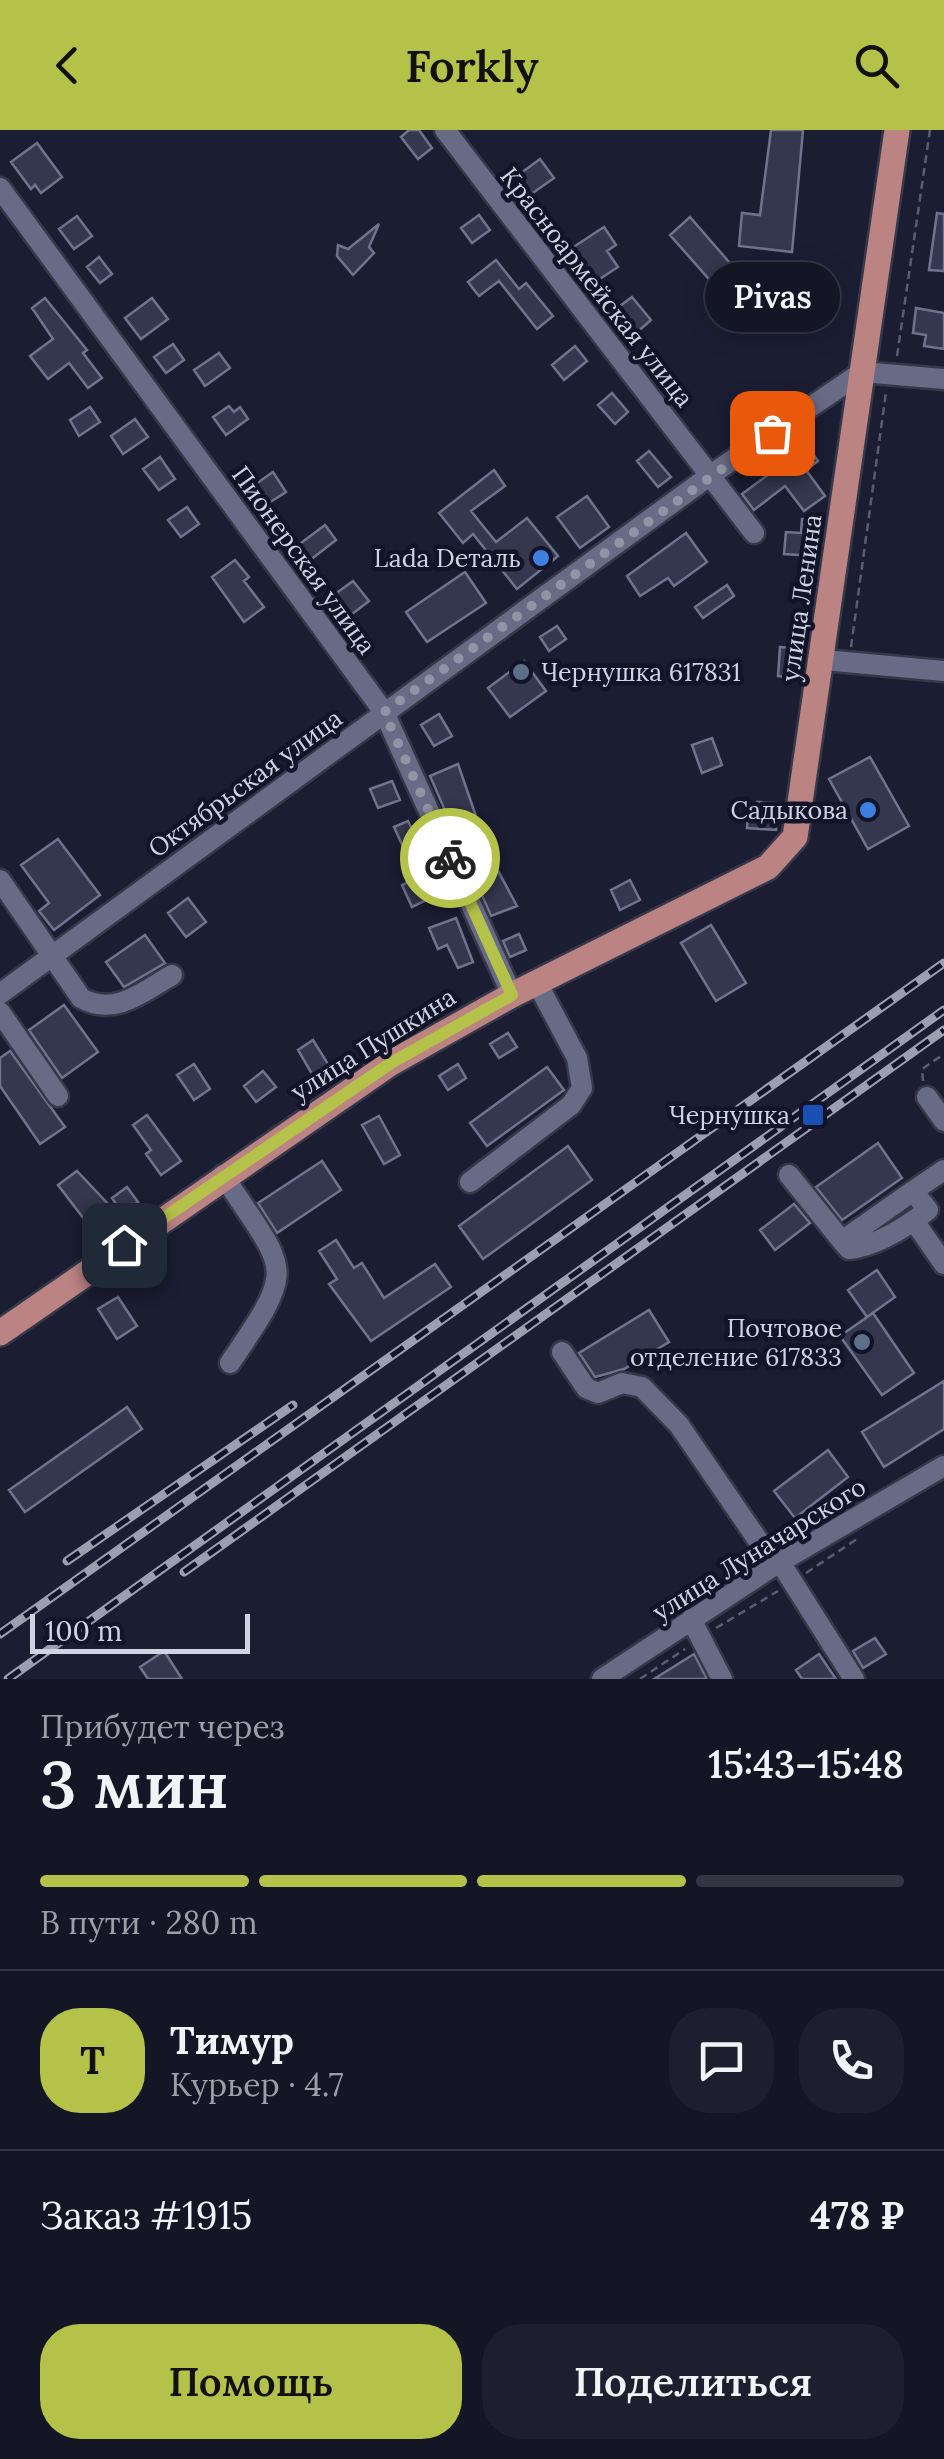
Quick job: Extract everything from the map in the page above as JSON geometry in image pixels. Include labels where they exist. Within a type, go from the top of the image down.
[{"type":"main road","name":"улица Ленина","points":[[795,837],[836,662],[862,372],[896,130]]},
{"type":"main road","name":"улица Пушкина","points":[[0,1333],[391,1063],[512,995],[768,867],[795,837]]},
{"type":"street","name":"Красноармейская улица","points":[[444,130],[754,533]]},
{"type":"street","name":"Пионерская улица","points":[[0,188],[384,712],[512,995]]},
{"type":"street","name":"Октябрьская улица","points":[[0,994],[712,474],[862,372]]},
{"type":"street","points":[[862,372],[944,379]]},
{"type":"street","points":[[836,662],[944,672]]},
{"type":"street","points":[[0,880],[81,998],[92,1004],[118,1006],[172,976]]},
{"type":"street","points":[[470,1182],[571,1105],[582,1088],[576,1058],[537,983]]},
{"type":"street","points":[[0,1012],[58,1096]]},
{"type":"street","points":[[927,1097],[944,1121]]},
{"type":"street","points":[[842,1242],[944,1170]]},
{"type":"street","points":[[789,1175],[849,1249],[865,1247],[928,1210],[913,1191]]},
{"type":"street","points":[[223,1176],[276,1256],[280,1273],[274,1299],[230,1362]]},
{"type":"street","points":[[914,1220],[944,1264]]},
{"type":"street","points":[[562,1352],[586,1388],[598,1392],[622,1382],[642,1387],[679,1425],[854,1679]]},
{"type":"street","name":"улица Луначарского","points":[[602,1679],[778,1564],[944,1466]]},
{"type":"street","points":[[691,1619],[722,1679]]},
{"type":"path","points":[[836,662],[885,395],[893,374],[930,130]]},
{"type":"path","points":[[927,1097],[922,1070],[944,1054]]},
{"type":"building","points":[[409,130],[419,130],[432,148],[418,159],[401,137]]},
{"type":"building","points":[[771,130],[803,130],[792,252],[739,246],[742,213],[760,215]]},
{"type":"building","points":[[37,143],[62,177],[41,193],[35,185],[31,189],[11,162]]},
{"type":"building","points":[[540,159],[554,178],[530,195],[517,176]]},
{"type":"building","points":[[937,213],[944,214],[944,271],[929,270]]},
{"type":"building","points":[[479,215],[490,230],[472,243],[461,228]]},
{"type":"building","points":[[77,216],[92,236],[74,249],[59,229]]},
{"type":"building","points":[[690,217],[742,277],[722,294],[670,235]]},
{"type":"building","points":[[379,224],[369,247],[374,253],[353,275],[337,256],[338,245],[348,249]]},
{"type":"building","points":[[604,227],[616,245],[607,251],[618,267],[595,282],[572,248]]},
{"type":"building","points":[[99,257],[112,274],[100,283],[87,267]]},
{"type":"building","points":[[496,260],[519,289],[526,283],[553,316],[537,329],[499,281],[479,296],[468,282]]},
{"type":"building","points":[[632,297],[651,320],[636,333],[616,309]]},
{"type":"building","points":[[45,298],[87,350],[83,353],[102,378],[88,388],[69,363],[48,379],[30,356],[53,339],[32,308]]},
{"type":"building","points":[[152,298],[168,319],[141,339],[125,318]]},
{"type":"building","points":[[916,308],[944,313],[944,349],[924,346],[926,335],[913,333]]},
{"type":"building","points":[[173,344],[184,360],[166,373],[154,357]]},
{"type":"building","points":[[575,346],[587,361],[564,380],[552,365]]},
{"type":"building","points":[[219,353],[230,368],[205,386],[194,370]]},
{"type":"building","points":[[612,393],[628,412],[615,424],[598,405]]},
{"type":"building","points":[[229,406],[234,412],[240,407],[248,419],[226,435],[213,417]]},
{"type":"building","points":[[90,407],[100,422],[79,436],[70,420]]},
{"type":"building","points":[[135,419],[148,437],[123,454],[111,436]]},
{"type":"building","points":[[807,446],[818,461],[806,470],[825,496],[804,511],[785,486],[754,510],[742,494]]},
{"type":"building","points":[[649,451],[671,477],[658,487],[637,461]]},
{"type":"building","points":[[160,457],[175,479],[159,490],[143,469]]},
{"type":"building","points":[[494,470],[505,486],[471,511],[496,542],[527,518],[558,556],[517,589],[473,534],[463,543],[439,513]]},
{"type":"building","points":[[273,472],[286,492],[259,509],[247,490]]},
{"type":"building","points":[[587,496],[609,527],[580,548],[557,517]]},
{"type":"building","points":[[187,507],[199,524],[181,537],[168,520]]},
{"type":"building","points":[[802,519],[817,520],[813,556],[784,554],[786,532],[801,533]]},
{"type":"building","points":[[325,525],[336,540],[309,561],[297,546]]},
{"type":"building","points":[[686,533],[707,562],[674,586],[668,578],[640,596],[627,576]]},
{"type":"building","points":[[235,560],[249,577],[244,581],[264,607],[244,622],[212,577]]},
{"type":"building","points":[[465,572],[486,603],[427,642],[406,612]]},
{"type":"building","points":[[353,581],[369,601],[347,618],[331,597]]},
{"type":"building","points":[[727,585],[734,596],[703,618],[695,607]]},
{"type":"building","points":[[557,626],[566,639],[549,651],[540,637]]},
{"type":"building","points":[[780,647],[800,649],[798,679],[778,676]]},
{"type":"building","points":[[524,661],[546,691],[510,717],[488,688]]},
{"type":"building","points":[[439,714],[452,736],[434,746],[421,725]]},
{"type":"building","points":[[712,738],[722,765],[702,773],[692,745]]},
{"type":"building","points":[[870,757],[909,826],[868,849],[829,779]]},
{"type":"building","points":[[458,764],[489,854],[517,906],[491,916],[430,776]]},
{"type":"building","points":[[392,781],[400,800],[378,808],[370,789]]},
{"type":"building","points":[[757,802],[778,803],[776,830],[747,828],[748,810],[756,810]]},
{"type":"building","points":[[408,821],[443,892],[412,907],[402,885],[417,878],[394,827]]},
{"type":"building","points":[[58,839],[100,895],[54,930],[39,911],[49,903],[21,865]]},
{"type":"building","points":[[630,880],[640,900],[620,910],[611,890]]},
{"type":"building","points":[[188,898],[206,922],[186,937],[168,913]]},
{"type":"building","points":[[456,918],[473,962],[458,968],[447,945],[438,949],[429,928]]},
{"type":"building","points":[[711,925],[746,983],[716,1001],[681,943]]},
{"type":"building","points":[[519,934],[526,950],[510,957],[503,941]]},
{"type":"building","points":[[145,935],[165,963],[124,987],[106,962]]},
{"type":"building","points":[[64,1005],[98,1052],[62,1078],[29,1030]]},
{"type":"building","points":[[508,1033],[517,1047],[499,1058],[490,1044]]},
{"type":"building","points":[[313,1040],[328,1064],[312,1074],[298,1050]]},
{"type":"building","points":[[10,1051],[65,1127],[40,1144],[0,1086],[0,1058]]},
{"type":"building","points":[[194,1064],[210,1089],[194,1100],[177,1075]]},
{"type":"building","points":[[458,1064],[466,1078],[448,1090],[439,1076]]},
{"type":"building","points":[[547,1067],[564,1090],[487,1146],[470,1123]]},
{"type":"building","points":[[263,1071],[276,1087],[256,1102],[244,1086]]},
{"type":"building","points":[[147,1115],[181,1161],[161,1175],[146,1154],[151,1150],[133,1125]]},
{"type":"building","points":[[379,1116],[400,1155],[384,1164],[362,1125]]},
{"type":"building","name":"Чернушка","points":[[878,1143],[902,1178],[842,1220],[816,1187]]},
{"type":"building","points":[[568,1146],[592,1180],[483,1259],[459,1226]]},
{"type":"building","points":[[322,1161],[341,1190],[277,1233],[258,1203]]},
{"type":"building","points":[[77,1171],[113,1209],[90,1227],[58,1185]]},
{"type":"building","points":[[127,1187],[138,1202],[122,1213],[112,1198]]},
{"type":"building","points":[[794,1204],[810,1223],[775,1250],[760,1230]]},
{"type":"building","points":[[336,1240],[354,1268],[362,1263],[384,1298],[435,1264],[451,1287],[371,1341],[329,1284],[337,1279],[319,1251]]},
{"type":"building","points":[[877,1270],[895,1297],[867,1317],[848,1290]]},
{"type":"building","points":[[118,1297],[137,1326],[117,1339],[98,1309]]},
{"type":"building","points":[[649,1310],[669,1342],[624,1369],[595,1377],[579,1353]]},
{"type":"building","points":[[873,1313],[914,1373],[882,1395],[840,1336]]},
{"type":"building","points":[[944,1381],[944,1429],[884,1467],[862,1432]]},
{"type":"building","points":[[127,1407],[142,1429],[25,1512],[9,1490]]},
{"type":"building","points":[[828,1450],[848,1477],[795,1518],[774,1491]]},
{"type":"building","points":[[875,1638],[886,1654],[863,1668],[853,1651]]},
{"type":"building","points":[[164,1651],[182,1679],[148,1679],[140,1667]]},
{"type":"building","points":[[694,1654],[707,1679],[654,1679]]},
{"type":"building","points":[[819,1654],[836,1679],[802,1679],[796,1670]]},
{"type":"railway","points":[[0,1634],[944,963]]},
{"type":"railway","points":[[8,1679],[944,1010]]},
{"type":"railway","points":[[184,1572],[944,1030]]},
{"type":"railway","points":[[67,1561],[293,1405]]},
{"type":"way so far","points":[[450,858],[384,712],[772,433]]},
{"type":"place","name":"Pivas","points":[[772,433]]},
{"type":"place","name":"Lada Dеталь","points":[[541,558]]},
{"type":"place","name":"Чернушка 617831","points":[[521,672]]},
{"type":"place","name":"Садыкова","points":[[868,810]]},
{"type":"place","name":"Чернушка","points":[[813,1115]]},
{"type":"place","name":"Почтовое отделение 617833","points":[[862,1342]]},
{"type":"route","points":[[124,1245],[391,1063],[512,995],[450,858]]}]
